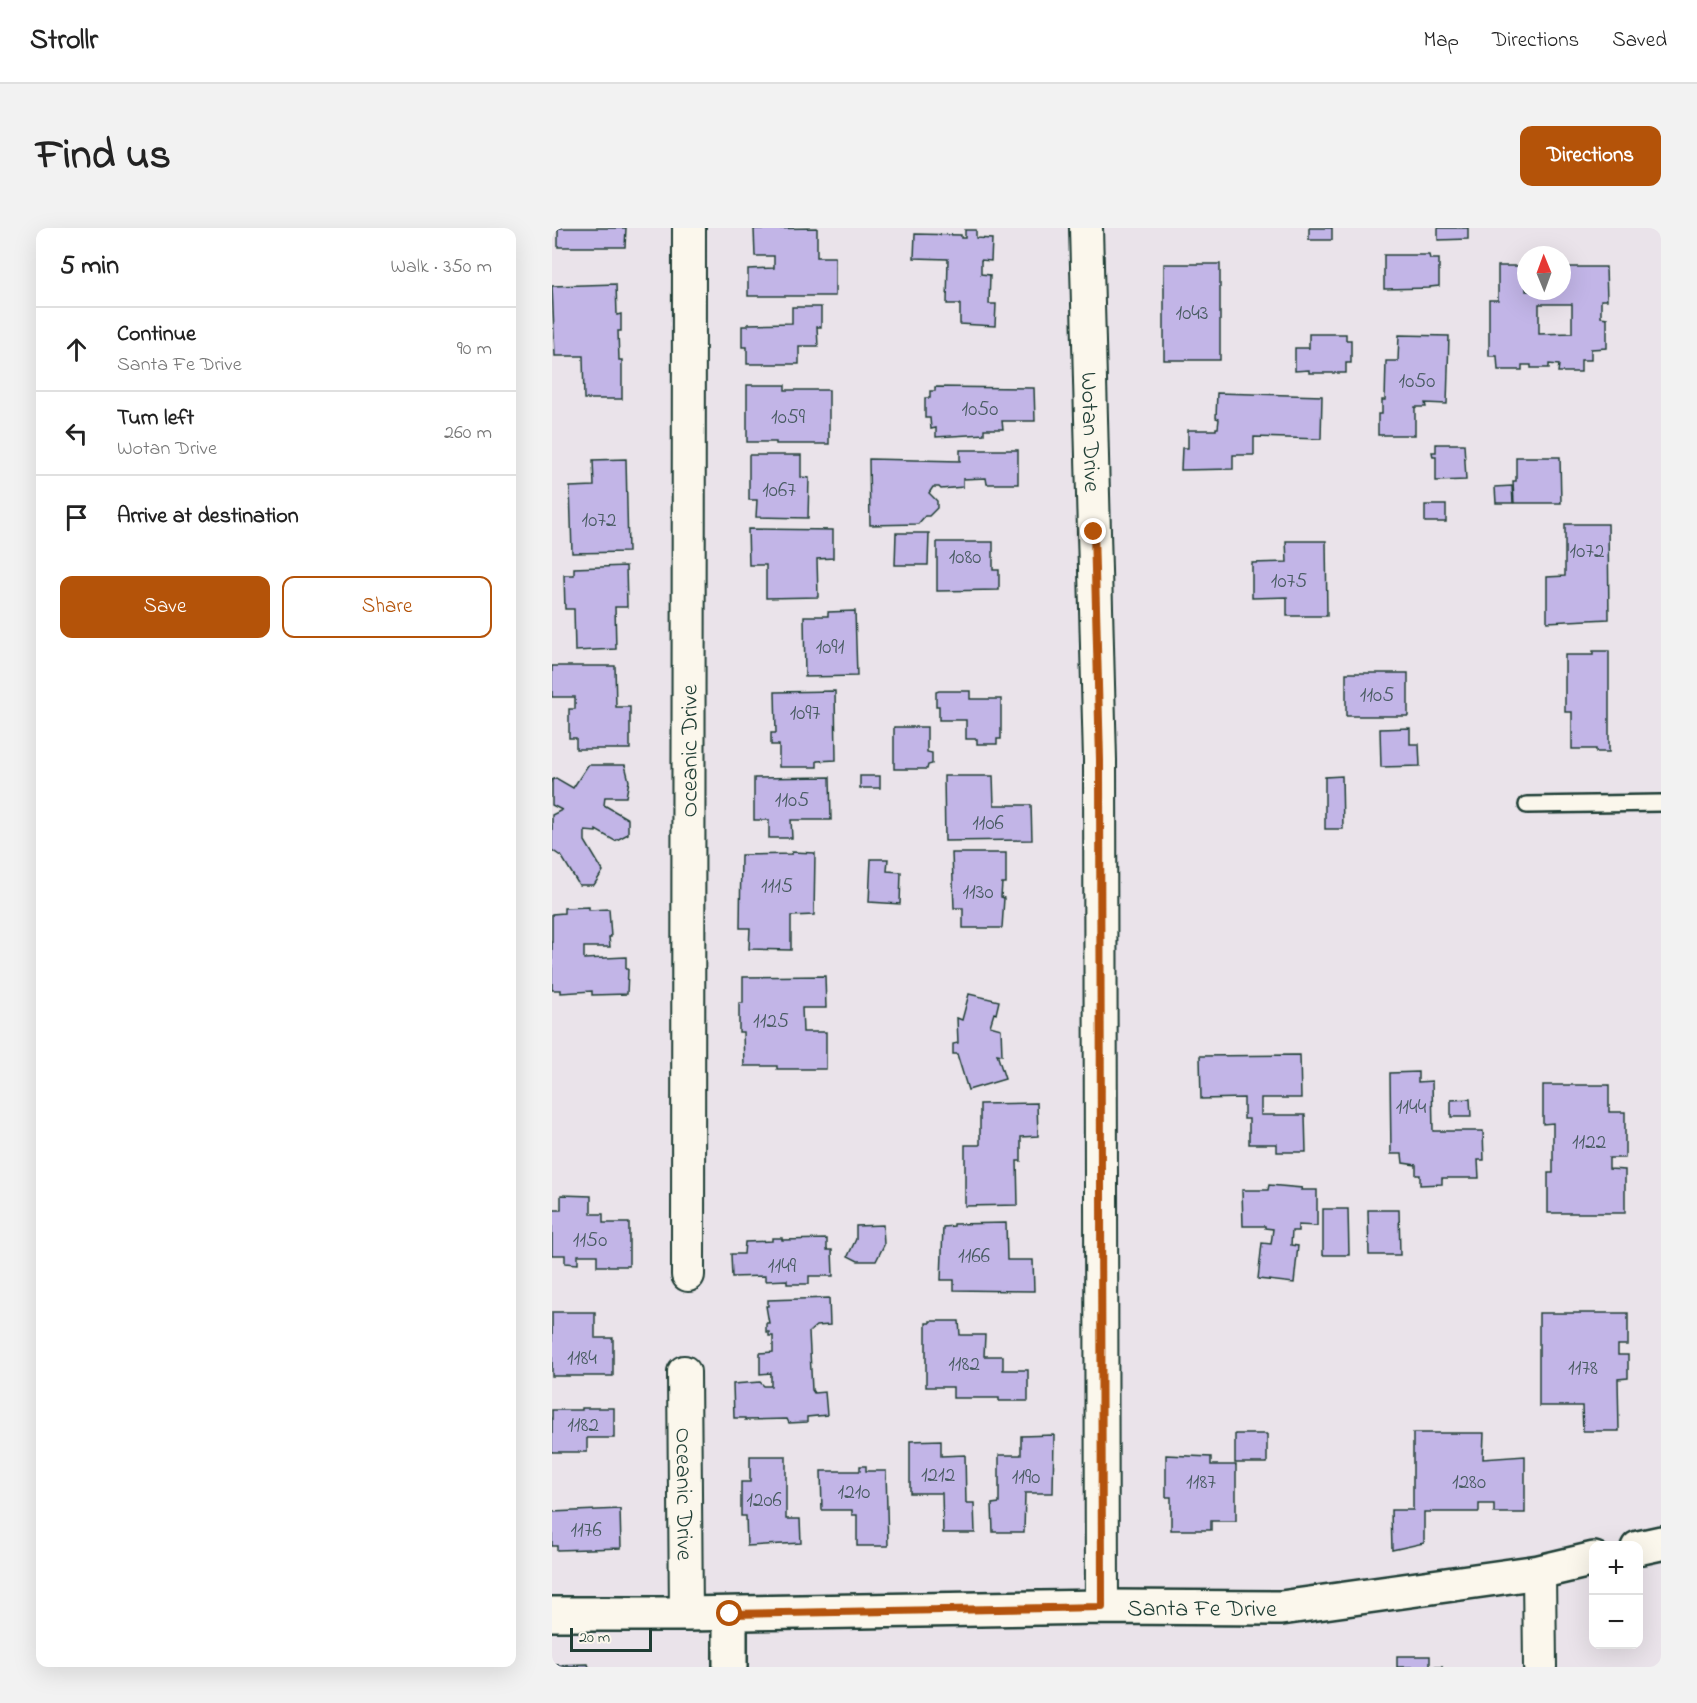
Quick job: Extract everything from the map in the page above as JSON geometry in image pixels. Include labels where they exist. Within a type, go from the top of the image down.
[{"type":"main road","points":[[1643,1547],[1661,1543]]},
{"type":"main road","name":"Santa Fe Drive","points":[[552,1614],[730,1614],[1102,1607],[1281,1608],[1539,1572],[1589,1560]]},
{"type":"main road","points":[[730,1614],[730,1667]]},
{"type":"street","name":"Oceanic Drive","points":[[688,1275],[689,228]]},
{"type":"street","name":"Wotan Drive","points":[[1086,228],[1100,760],[1102,1607]]},
{"type":"street","name":"Oceanic Drive","points":[[684,1372],[686,1614]]},
{"type":"street","points":[[1539,1572],[1540,1667]]},
{"type":"lane","points":[[1527,805],[1661,803]]},
{"type":"building","points":[[558,228],[626,228],[625,247],[558,247]]},
{"type":"building","points":[[817,228],[817,257],[835,257],[835,296],[748,296],[748,269],[774,268],[774,256],[755,256],[754,229]]},
{"type":"building","points":[[1309,228],[1332,228],[1332,240],[1309,240]]},
{"type":"building","points":[[1438,228],[1468,228],[1468,239],[1438,240]]},
{"type":"building","points":[[965,230],[976,230],[976,238],[992,239],[991,261],[981,260],[981,274],[990,275],[989,304],[996,304],[995,326],[960,324],[960,304],[947,304],[948,259],[914,258],[915,234],[961,235],[961,238],[965,238]]},
{"type":"building","points":[[1384,255],[1429,255],[1430,259],[1439,259],[1439,286],[1384,289]]},
{"type":"building","points":[[1164,264],[1220,264],[1220,360],[1164,360]]},
{"type":"building","points":[[1498,266],[1517,266],[1517,300],[1571,300],[1571,267],[1606,267],[1607,300],[1601,300],[1601,317],[1607,318],[1607,348],[1591,349],[1591,360],[1581,360],[1581,372],[1558,372],[1559,365],[1549,364],[1549,368],[1531,368],[1531,365],[1522,365],[1522,370],[1498,370],[1497,356],[1489,356],[1489,300],[1498,300]],"holes":[[[1539,304],[1572,304],[1572,333],[1539,334]]]},
{"type":"building","points":[[616,284],[617,315],[621,314],[621,331],[618,331],[619,360],[622,360],[622,399],[584,399],[583,356],[555,356],[552,286]]},
{"type":"building","points":[[792,307],[821,307],[821,327],[817,327],[818,346],[799,346],[799,364],[747,364],[747,347],[742,347],[742,326],[792,323]]},
{"type":"building","points":[[1309,334],[1346,334],[1346,340],[1351,340],[1351,363],[1346,363],[1346,373],[1295,371],[1295,348],[1309,348]]},
{"type":"building","points":[[1399,335],[1449,336],[1447,404],[1425,403],[1426,407],[1415,407],[1415,435],[1378,435],[1378,414],[1382,414],[1382,400],[1385,400],[1386,361],[1398,361]]},
{"type":"building","points":[[747,385],[785,385],[785,390],[829,390],[829,444],[747,442]]},
{"type":"building","points":[[935,387],[1034,388],[1035,421],[1002,421],[1003,429],[984,429],[984,434],[936,437],[936,428],[931,429],[930,418],[925,418],[925,398],[930,398],[930,391],[935,391]]},
{"type":"building","points":[[1217,393],[1322,396],[1321,439],[1254,437],[1254,455],[1233,455],[1233,469],[1181,470],[1182,448],[1188,448],[1188,430],[1216,430],[1218,428]]},
{"type":"building","points":[[1436,444],[1464,444],[1466,480],[1436,481],[1436,457],[1433,457],[1432,452],[1436,452]]},
{"type":"building","points":[[960,450],[1018,450],[1018,484],[987,484],[986,478],[963,479],[963,487],[941,489],[933,487],[929,493],[937,501],[937,508],[918,524],[870,525],[869,459],[960,461]]},
{"type":"building","points":[[749,455],[801,455],[801,477],[809,478],[808,518],[756,517],[757,500],[749,500]]},
{"type":"building","points":[[1516,457],[1560,457],[1561,503],[1514,503],[1513,481],[1516,481]]},
{"type":"building","points":[[626,459],[628,552],[572,553],[570,487],[594,486],[593,460]]},
{"type":"building","points":[[1512,486],[1513,503],[1496,503],[1495,487]]},
{"type":"building","points":[[1425,505],[1446,505],[1446,522],[1425,522]]},
{"type":"building","points":[[1565,524],[1608,524],[1609,619],[1547,622],[1547,577],[1565,576]]},
{"type":"building","points":[[748,529],[833,530],[833,558],[817,559],[818,597],[766,598],[766,565],[749,565]]},
{"type":"building","points":[[896,533],[929,533],[928,565],[895,565]]},
{"type":"building","points":[[1286,541],[1326,541],[1327,616],[1287,616],[1287,597],[1252,598],[1252,563],[1287,562]]},
{"type":"building","points":[[937,542],[993,542],[993,570],[999,570],[999,590],[937,591]]},
{"type":"building","points":[[626,566],[627,607],[615,607],[616,649],[575,651],[574,609],[565,609],[564,575],[574,575],[574,568]]},
{"type":"building","points":[[855,611],[857,676],[805,677],[804,616],[828,616],[828,612]]},
{"type":"building","points":[[1593,651],[1609,651],[1609,752],[1596,752],[1596,749],[1572,749],[1572,712],[1565,712],[1565,655],[1593,655]]},
{"type":"building","points":[[552,666],[615,666],[616,707],[630,707],[630,749],[576,749],[576,738],[569,738],[569,709],[575,709],[575,697],[552,697]]},
{"type":"building","points":[[1346,673],[1408,673],[1408,716],[1346,716]]},
{"type":"building","points":[[835,691],[836,760],[817,761],[817,767],[779,767],[779,745],[771,745],[771,733],[776,733],[775,692]]},
{"type":"building","points":[[970,691],[970,699],[1001,699],[1001,739],[997,739],[997,744],[977,744],[977,739],[966,739],[966,720],[939,720],[936,692]]},
{"type":"building","points":[[894,727],[927,727],[927,752],[932,753],[932,764],[928,765],[927,769],[894,769]]},
{"type":"building","points":[[1410,728],[1410,744],[1419,744],[1420,766],[1381,767],[1380,729]]},
{"type":"building","points":[[588,765],[625,765],[629,781],[626,797],[605,797],[604,805],[628,819],[628,834],[615,841],[596,830],[596,832],[585,831],[585,841],[603,871],[594,885],[579,885],[562,857],[552,850],[552,815],[562,810],[552,805],[552,780],[556,778],[573,788]]},
{"type":"building","points":[[860,776],[880,776],[880,788],[860,788]]},
{"type":"building","points":[[944,776],[993,776],[994,805],[1031,805],[1032,840],[945,841]]},
{"type":"building","points":[[1342,776],[1343,829],[1325,829],[1325,777]]},
{"type":"building","points":[[830,777],[831,820],[791,820],[792,838],[769,838],[769,820],[754,820],[754,778]]},
{"type":"building","points":[[792,852],[815,853],[814,915],[791,916],[791,950],[749,949],[750,928],[740,928],[741,855],[792,854]]},
{"type":"building","points":[[952,853],[1006,853],[1006,883],[1002,883],[1001,897],[1004,898],[1002,928],[963,928],[963,908],[954,908]]},
{"type":"building","points":[[871,859],[888,859],[887,871],[901,872],[900,904],[869,902]]},
{"type":"building","points":[[589,907],[589,910],[609,909],[611,937],[609,937],[610,947],[584,947],[584,959],[626,957],[627,994],[592,995],[592,991],[561,993],[561,990],[552,990],[552,914],[564,913],[564,908]]},
{"type":"building","points":[[825,976],[826,1008],[802,1008],[803,1032],[826,1032],[826,1069],[744,1066],[743,1032],[739,1032],[739,1003],[743,1003],[743,977]]},
{"type":"building","points":[[969,994],[999,1001],[990,1026],[1001,1029],[1002,1055],[997,1054],[1005,1079],[968,1090],[957,1054],[953,1054],[953,1044],[958,1043],[957,1018],[962,1020]]},
{"type":"building","points":[[1300,1055],[1301,1098],[1261,1098],[1261,1115],[1305,1115],[1306,1152],[1277,1152],[1277,1144],[1249,1144],[1249,1119],[1244,1119],[1244,1098],[1201,1099],[1200,1056]]},
{"type":"building","points":[[1418,1072],[1418,1082],[1432,1081],[1433,1131],[1483,1131],[1484,1160],[1478,1160],[1479,1178],[1442,1178],[1442,1184],[1420,1185],[1420,1175],[1416,1175],[1416,1165],[1403,1163],[1402,1154],[1391,1154],[1390,1073]]},
{"type":"building","points":[[1543,1085],[1609,1085],[1609,1112],[1625,1112],[1625,1158],[1609,1158],[1609,1169],[1625,1170],[1625,1213],[1548,1213],[1548,1173],[1553,1173],[1553,1123],[1543,1124]]},
{"type":"building","points":[[1470,1099],[1471,1117],[1451,1117],[1451,1100]]},
{"type":"building","points":[[1037,1103],[1038,1136],[1021,1137],[1021,1161],[1017,1161],[1018,1205],[965,1206],[965,1145],[980,1145],[980,1104]]},
{"type":"building","points":[[1269,1185],[1317,1190],[1317,1226],[1298,1225],[1298,1231],[1292,1231],[1291,1245],[1298,1246],[1294,1283],[1258,1279],[1262,1243],[1271,1244],[1273,1229],[1265,1228],[1265,1226],[1243,1226],[1242,1190],[1268,1190]]},
{"type":"building","points":[[561,1195],[591,1196],[591,1214],[603,1214],[603,1223],[629,1223],[629,1266],[597,1266],[597,1255],[578,1255],[578,1264],[565,1263],[565,1255],[552,1255],[552,1210],[561,1210]]},
{"type":"building","points":[[1323,1209],[1348,1209],[1349,1255],[1323,1255]]},
{"type":"building","points":[[1368,1210],[1399,1210],[1400,1255],[1369,1255]]},
{"type":"building","points":[[1006,1223],[1007,1260],[1033,1260],[1034,1291],[954,1290],[954,1280],[941,1280],[943,1227],[954,1226],[954,1224]]},
{"type":"building","points":[[883,1225],[884,1245],[876,1261],[858,1261],[848,1256],[856,1239],[856,1226]]},
{"type":"building","points":[[772,1238],[782,1238],[782,1240],[827,1239],[827,1250],[832,1250],[833,1276],[809,1276],[809,1284],[787,1284],[787,1280],[765,1281],[765,1276],[732,1277],[731,1254],[744,1254],[745,1242],[772,1241]]},
{"type":"building","points":[[829,1298],[830,1325],[816,1326],[809,1332],[812,1390],[814,1393],[825,1392],[827,1415],[807,1417],[807,1422],[789,1423],[787,1419],[734,1418],[733,1384],[760,1382],[764,1386],[771,1386],[771,1373],[760,1374],[760,1353],[773,1352],[773,1336],[769,1336],[769,1332],[766,1332],[766,1323],[769,1323],[766,1306],[768,1306],[768,1300]]},
{"type":"building","points":[[552,1312],[595,1312],[595,1338],[613,1338],[613,1376],[552,1376]]},
{"type":"building","points":[[1539,1313],[1628,1313],[1628,1345],[1618,1345],[1618,1355],[1628,1355],[1628,1378],[1618,1379],[1619,1431],[1583,1431],[1582,1406],[1539,1406]]},
{"type":"building","points":[[959,1321],[960,1335],[985,1335],[984,1356],[1003,1356],[1003,1370],[1028,1370],[1028,1401],[999,1401],[999,1398],[953,1398],[953,1387],[926,1387],[926,1323]]},
{"type":"building","points":[[582,1408],[614,1408],[614,1438],[587,1438],[587,1452],[552,1452],[552,1410],[582,1410]]},
{"type":"building","points":[[1413,1433],[1484,1433],[1483,1459],[1525,1456],[1525,1513],[1494,1513],[1494,1504],[1479,1504],[1479,1512],[1424,1512],[1424,1543],[1392,1550],[1391,1510],[1413,1510]]},
{"type":"building","points":[[1235,1434],[1267,1434],[1267,1463],[1235,1463]]},
{"type":"building","points":[[1054,1435],[1053,1493],[1025,1493],[1024,1532],[993,1532],[992,1504],[999,1503],[999,1455],[1021,1455],[1021,1436]]},
{"type":"building","points":[[941,1440],[941,1456],[965,1455],[966,1503],[974,1503],[975,1533],[943,1533],[942,1493],[910,1493],[910,1441]]},
{"type":"building","points":[[1166,1455],[1211,1457],[1211,1465],[1236,1465],[1236,1521],[1211,1521],[1211,1530],[1171,1530],[1171,1497],[1166,1497]]},
{"type":"building","points":[[750,1456],[786,1456],[786,1519],[800,1519],[801,1543],[747,1546],[746,1516],[741,1516],[741,1482],[750,1482]]},
{"type":"building","points":[[860,1466],[866,1466],[866,1471],[886,1471],[888,1546],[857,1546],[857,1515],[852,1515],[852,1510],[822,1510],[821,1471],[860,1471]]},
{"type":"building","points":[[620,1509],[621,1548],[557,1550],[557,1546],[552,1546],[552,1512]]},
{"type":"building","points":[[1397,1656],[1430,1656],[1430,1667],[1397,1667]]},
{"type":"building","points":[[588,1664],[589,1667],[552,1667],[552,1665]]},
{"type":"route","points":[[730,1614],[1102,1607],[1100,760],[1094,532]]}]
